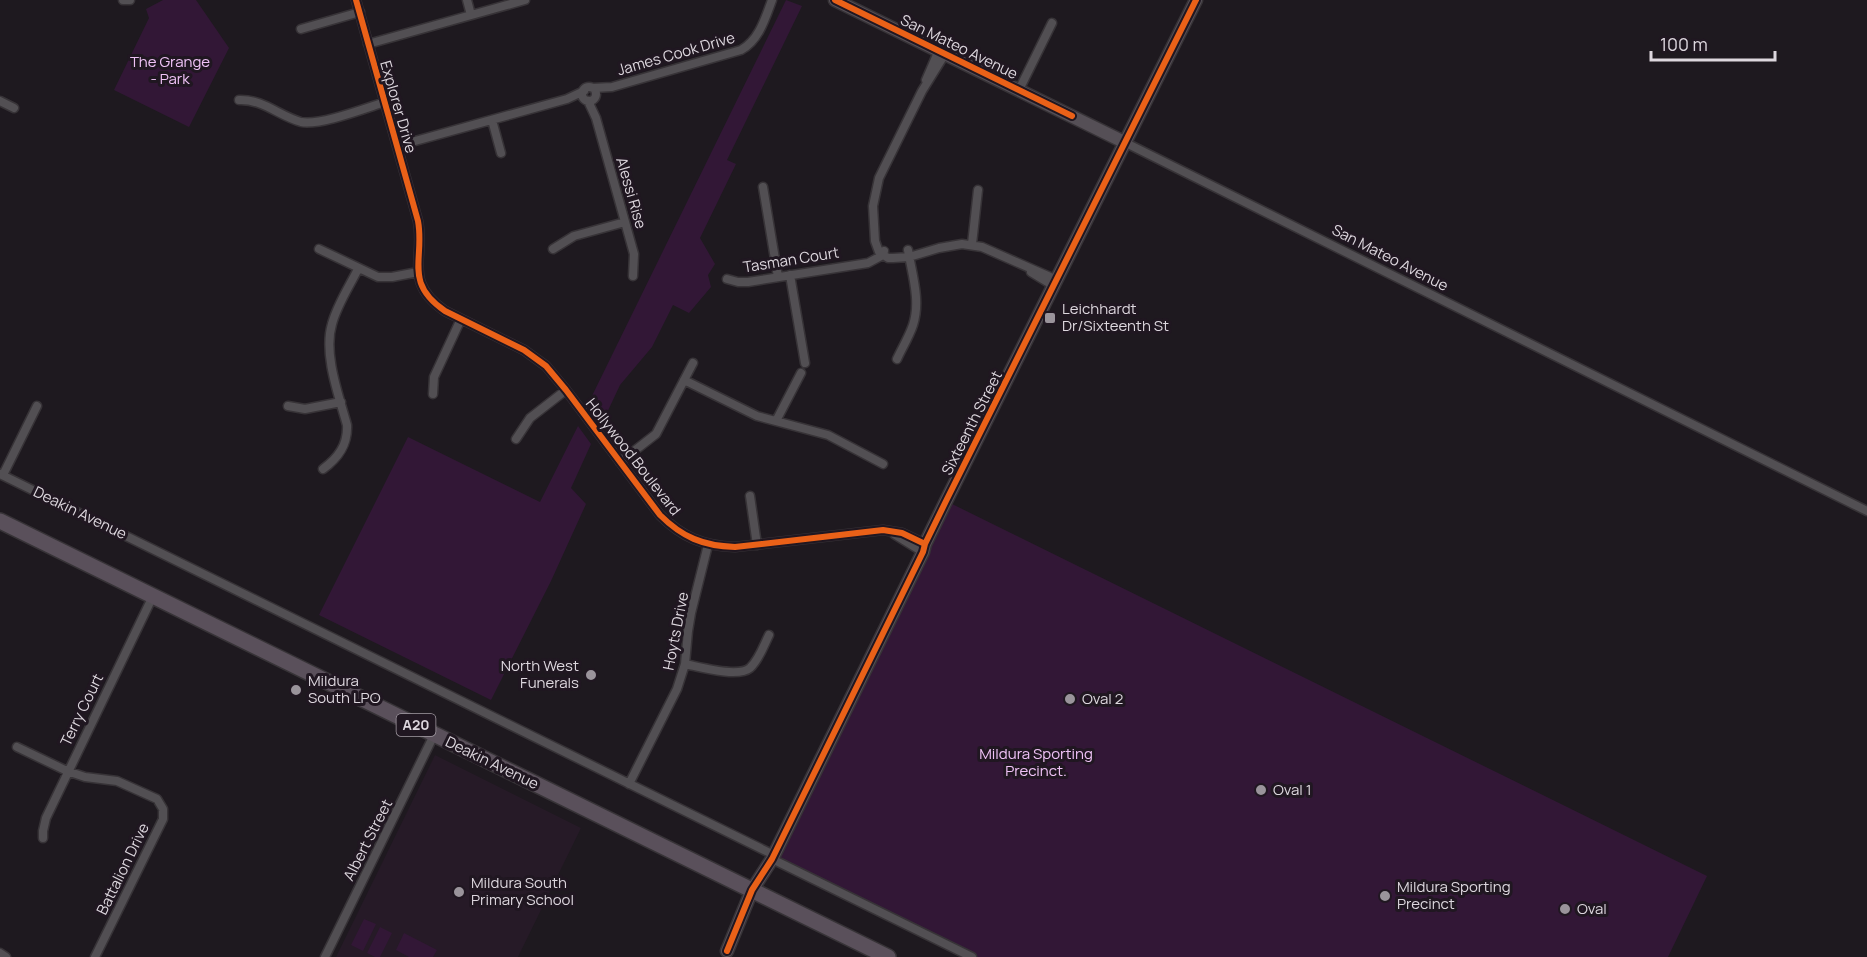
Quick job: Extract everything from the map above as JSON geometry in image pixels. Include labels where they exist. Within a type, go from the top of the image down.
[{"type":"highway","name":"Deakin Avenue","points":[[0,521],[888,957]]},
{"type":"street","points":[[123,0],[130,0]]},
{"type":"street","name":"Explorer Drive","points":[[356,0],[418,221]]},
{"type":"street","points":[[467,0],[471,15]]},
{"type":"street","points":[[368,44],[525,0]]},
{"type":"street","name":"James Cook Drive","points":[[397,147],[567,99],[590,96],[612,87],[741,50],[756,38],[772,0]]},
{"type":"street","name":"James Cook Drive","points":[[766,16],[777,0]]},
{"type":"street","name":"San Mateo Avenue","points":[[835,0],[1867,511]]},
{"type":"street","name":"Sixteenth Street","points":[[726,954],[748,913],[773,857],[924,548],[1196,0]]},
{"type":"street","points":[[301,29],[360,12]]},
{"type":"street","points":[[1019,90],[1052,23]]},
{"type":"street","points":[[882,252],[875,241],[874,196],[879,178],[942,52]]},
{"type":"street","name":"Alessi Rise","points":[[590,96],[634,254],[633,276]]},
{"type":"street","points":[[239,100],[261,103],[296,120],[309,123],[385,102]]},
{"type":"street","points":[[0,101],[14,108]]},
{"type":"street","points":[[492,120],[501,153]]},
{"type":"street","points":[[763,187],[778,277]]},
{"type":"street","points":[[972,244],[978,190]]},
{"type":"street","name":"Hollywood Boulevard","points":[[418,221],[418,272],[429,297],[445,310],[535,357],[546,366],[660,515],[690,538],[708,545],[735,547],[876,530],[888,531],[924,548]]},
{"type":"street","points":[[553,249],[574,236],[625,222]]},
{"type":"street","name":"Tasman Court","points":[[727,279],[748,282],[872,262],[882,252],[909,254],[972,244],[988,249],[1056,283]]},
{"type":"street","points":[[319,249],[378,277],[385,278],[418,272]]},
{"type":"street","points":[[897,359],[913,325],[916,313],[917,302],[909,254]]},
{"type":"street","points":[[323,469],[337,456],[345,441],[347,425],[329,352],[329,335],[334,317],[358,269]]},
{"type":"street","points":[[790,275],[805,363]]},
{"type":"street","points":[[433,394],[434,377],[461,319]]},
{"type":"street","points":[[620,462],[656,434],[693,363]]},
{"type":"street","points":[[776,421],[801,373]]},
{"type":"street","points":[[684,380],[750,413],[828,435],[883,464]]},
{"type":"street","points":[[516,439],[530,418],[566,390]]},
{"type":"street","points":[[288,406],[305,409],[341,402]]},
{"type":"street","points":[[1,474],[37,406]]},
{"type":"street","name":"Deakin Avenue","points":[[1,474],[629,784],[972,957]]},
{"type":"street","points":[[750,496],[757,545]]},
{"type":"street","name":"Hoyts Drive","points":[[629,784],[677,689],[685,664],[691,613],[708,545]]},
{"type":"street","name":"Terry Court","points":[[44,838],[46,818],[67,771],[153,596]]},
{"type":"street","points":[[685,664],[733,672],[745,671],[755,662],[769,635]]},
{"type":"street","name":"Albert Street","points":[[325,957],[434,735]]},
{"type":"street","name":"Battalion Drive","points":[[17,747],[67,771],[85,777],[110,779],[123,783],[157,799],[163,808],[163,819],[95,957]]},
{"type":"street","points":[[0,953],[6,957]]},
{"type":"shaded area","name":"Mildura South Primary School","points":[[435,755],[581,828],[518,957],[336,957]]},
{"type":"green space","name":"The Grange - Park","points":[[163,0],[196,0],[229,48],[189,127],[114,90],[149,18],[146,9]]},
{"type":"green space","points":[[786,0],[802,6],[727,160],[736,164],[700,238],[715,264],[708,275],[711,287],[689,313],[673,305],[652,347],[620,385],[605,417],[590,400]]},
{"type":"green space","points":[[578,426],[591,444],[571,488],[586,504],[551,581],[491,700],[319,615],[408,437],[540,502]]},
{"type":"green space","name":"Mildura Sporting Precinct.","points":[[946,501],[1707,876],[1668,957],[971,957],[772,859]]},
{"type":"green space","points":[[364,919],[376,924],[363,951],[351,945]]},
{"type":"green space","points":[[380,927],[392,933],[380,957],[375,957],[367,953]]},
{"type":"green space","points":[[404,933],[437,950],[433,957],[409,957],[396,950]]},
{"type":"cycle path","points":[[356,0],[418,221],[420,280],[432,300],[445,311],[524,350],[546,366],[660,515],[685,535],[713,545],[735,547],[883,530],[902,533],[925,544]]},
{"type":"cycle path","points":[[835,0],[1072,116]]},
{"type":"cycle path","points":[[727,951],[752,890],[772,859],[946,501],[1196,0]]},
{"type":"place","name":"Leichhardt Dr/Sixteenth St","points":[[1050,318]]},
{"type":"place","name":"North West Funerals","points":[[591,675]]},
{"type":"place","name":"Mildura South LPO","points":[[296,690]]},
{"type":"place","name":"Oval 2","points":[[1070,699]]},
{"type":"place","name":"Oval 1","points":[[1261,790]]},
{"type":"place","name":"Mildura South Primary School","points":[[459,892]]},
{"type":"place","name":"Mildura Sporting Precinct","points":[[1385,896]]},
{"type":"place","name":"Oval","points":[[1565,909]]}]
